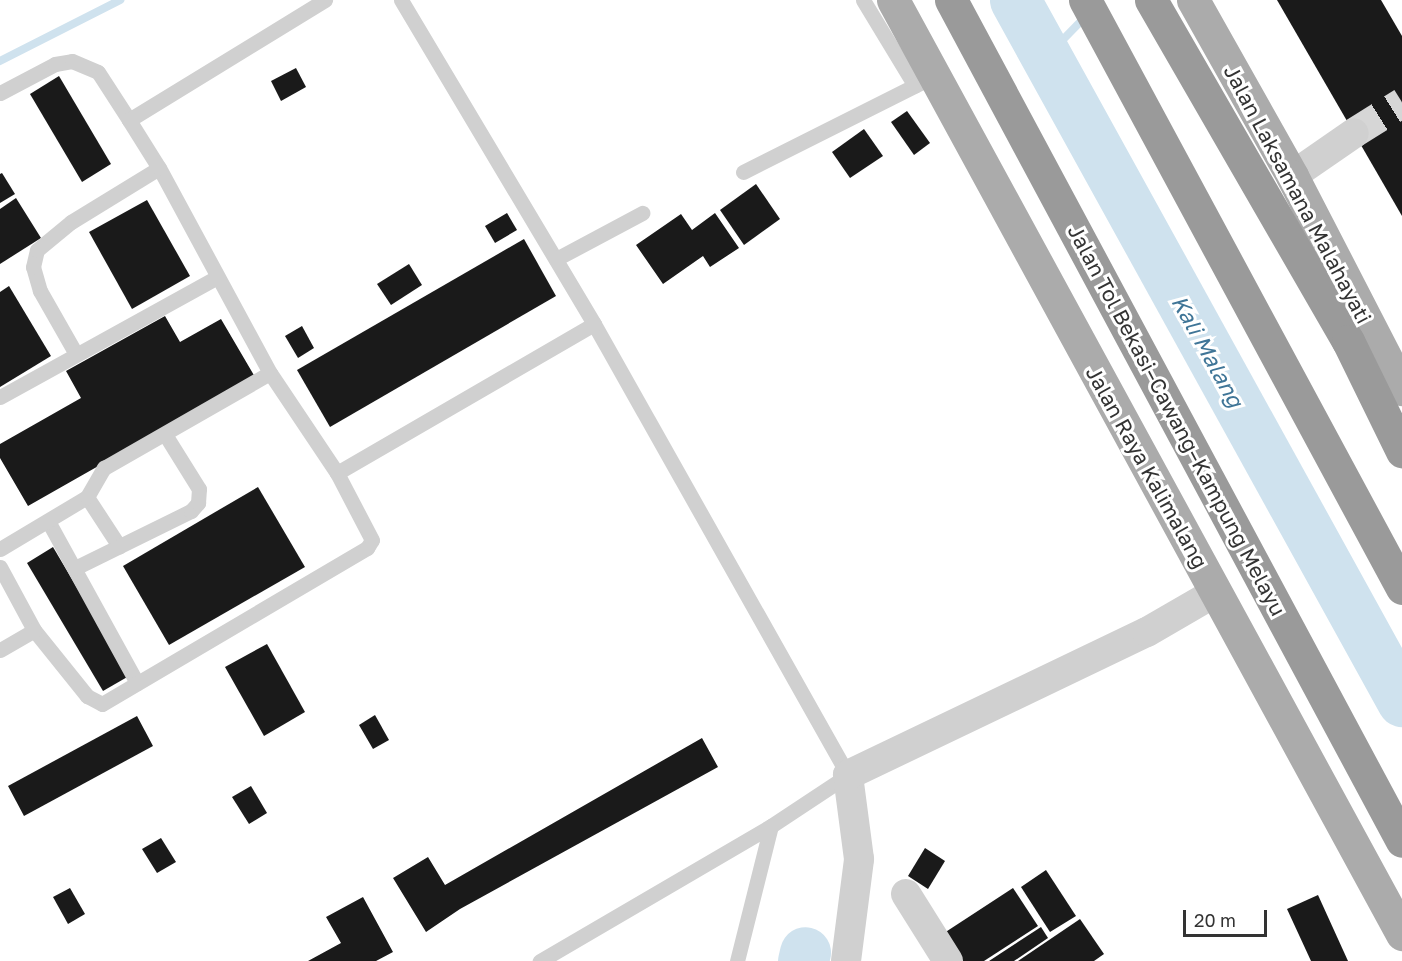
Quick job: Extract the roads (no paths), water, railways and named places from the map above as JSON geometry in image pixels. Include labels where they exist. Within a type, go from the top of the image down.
[{"type":"highway","name":"Jalan Tol Bekasi–Cawang–Kampung Melayu","points":[[951,0],[1402,841]]},
{"type":"highway","points":[[1085,0],[1402,588]]},
{"type":"highway","points":[[1151,0],[1348,340],[1402,451]]},
{"type":"main road","name":"Jalan Raya Kalimalang","points":[[893,0],[925,80],[1216,592],[1402,934]]},
{"type":"main road","name":"Jalan Laksamana Malahayati","points":[[1193,0],[1292,176],[1402,388]]},
{"type":"street","points":[[1292,176],[1354,133]]},
{"type":"street","points":[[846,961],[859,859],[848,775],[1147,632],[1216,592]]},
{"type":"street","points":[[906,894],[948,961]]},
{"type":"lane","points":[[129,120],[325,0]]},
{"type":"lane","points":[[401,0],[594,324],[848,775],[771,826],[540,961]]},
{"type":"lane","points":[[743,172],[925,80],[864,0]]},
{"type":"lane","points":[[0,93],[55,64],[72,61],[98,72],[159,168],[216,278],[270,373],[337,473],[371,532],[372,540],[367,548],[102,704],[94,702],[34,630],[0,567]]},
{"type":"lane","points":[[76,354],[40,291],[33,267],[37,250],[71,222],[159,168]]},
{"type":"lane","points":[[556,259],[642,213]]},
{"type":"lane","points":[[0,397],[216,278]]},
{"type":"lane","points":[[337,473],[594,324]]},
{"type":"lane","points":[[0,549],[87,497],[104,468],[166,436],[270,373]]},
{"type":"lane","points":[[75,568],[191,511],[198,503],[199,489],[166,436]]},
{"type":"lane","points":[[87,497],[119,546]]},
{"type":"lane","points":[[48,520],[138,683]]},
{"type":"lane","points":[[0,650],[34,630]]},
{"type":"lane","points":[[737,961],[771,826]]},
{"type":"waterway","points":[[0,61],[120,0]]},
{"type":"waterway","name":"Kali Malang","points":[[1015,0],[1402,701]]},
{"type":"waterway","points":[[1046,57],[1087,15]]},
{"type":"waterway","points":[[803,961],[805,952]]},
{"type":"tunnel","points":[[1354,133],[1402,103]]}]
